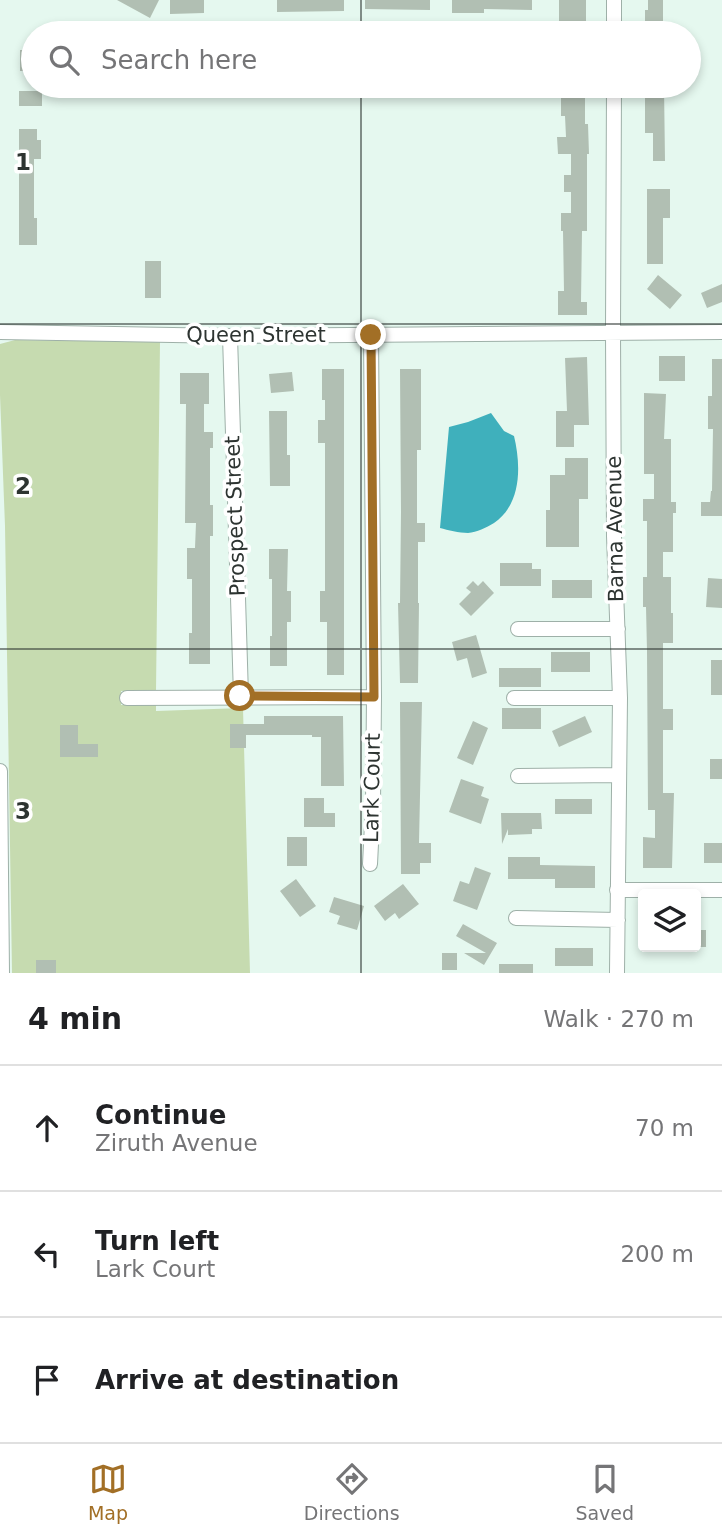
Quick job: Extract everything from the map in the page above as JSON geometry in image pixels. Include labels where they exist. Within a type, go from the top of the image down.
[{"type":"street","points":[[614,0],[614,21]]},
{"type":"street","name":"Barna Avenue","points":[[614,98],[614,536],[620,698],[617,973]]},
{"type":"street","name":"Queen Street","points":[[0,331],[230,336],[722,332]]},
{"type":"street","name":"Lark Court","points":[[370,864],[374,697],[371,335]]},
{"type":"street","name":"Prospect Street","points":[[230,336],[240,696]]},
{"type":"street","points":[[518,629],[618,629]]},
{"type":"street","points":[[127,698],[374,697]]},
{"type":"street","points":[[514,698],[620,698]]},
{"type":"street","points":[[0,771],[2,973]]},
{"type":"street","points":[[518,776],[619,775]]},
{"type":"street","points":[[617,890],[722,890]]},
{"type":"street","points":[[516,918],[618,920]]},
{"type":"green space","points":[[15,340],[160,342],[156,691],[121,691],[121,705],[156,705],[156,711],[243,708],[250,973],[12,973],[0,344]]},
{"type":"water","points":[[491,413],[504,431],[514,436],[518,471],[510,505],[494,523],[478,531],[465,533],[440,528],[449,427]]},
{"type":"building","points":[[117,0],[159,0],[150,18]]},
{"type":"building","points":[[170,0],[204,0],[204,13],[170,14]]},
{"type":"building","points":[[277,0],[344,0],[344,11],[277,12]]},
{"type":"building","points":[[365,0],[430,0],[430,10],[365,9]]},
{"type":"building","points":[[452,0],[532,0],[532,10],[484,9],[484,13],[452,13]]},
{"type":"building","points":[[559,0],[586,0],[586,21],[559,21]]},
{"type":"building","points":[[648,0],[663,0],[663,21],[645,21],[645,10],[648,10]]},
{"type":"building","points":[[19,91],[21,98],[42,98],[42,106],[19,106]]},
{"type":"building","points":[[561,98],[585,98],[589,154],[587,231],[582,231],[581,302],[587,302],[587,315],[558,315],[558,291],[564,291],[561,213],[571,213],[571,192],[564,192],[564,175],[571,175],[571,154],[558,154],[557,137],[566,137],[565,116],[561,116]]},
{"type":"building","points":[[645,98],[664,98],[665,161],[653,161],[653,133],[645,133]]},
{"type":"building","points":[[19,129],[37,129],[37,140],[41,140],[41,159],[34,159],[37,245],[19,245]]},
{"type":"building","points":[[647,189],[670,189],[670,218],[663,218],[663,264],[647,264]]},
{"type":"building","points":[[145,261],[161,261],[161,298],[145,298]]},
{"type":"building","points":[[658,275],[682,295],[670,309],[647,289]]},
{"type":"building","points":[[722,284],[722,302],[707,308],[701,293]]},
{"type":"building","points":[[659,356],[685,356],[685,381],[659,381]]},
{"type":"building","points":[[587,357],[589,425],[574,425],[574,447],[556,447],[556,411],[567,411],[565,358]]},
{"type":"building","points":[[712,359],[722,359],[722,516],[701,516],[701,502],[710,502],[712,491],[713,429],[708,429],[708,396],[712,396]]},
{"type":"building","points":[[322,369],[344,369],[344,675],[327,675],[327,622],[320,622],[320,591],[325,591],[325,443],[318,443],[318,420],[325,420]]},
{"type":"building","points":[[400,369],[421,369],[421,450],[417,450],[417,523],[425,523],[425,542],[418,542],[418,683],[400,683]]},
{"type":"building","points":[[292,372],[294,391],[271,393],[269,374]]},
{"type":"building","points":[[180,373],[209,373],[209,404],[204,404],[204,432],[213,432],[213,448],[210,448],[213,536],[210,536],[210,664],[189,664],[192,579],[187,579],[187,548],[195,548],[196,523],[185,523],[186,404],[180,404]]},
{"type":"building","points":[[644,393],[666,394],[664,439],[671,439],[671,502],[676,502],[676,513],[673,513],[673,552],[663,552],[663,577],[671,577],[673,613],[673,643],[663,643],[663,709],[673,709],[673,730],[663,730],[663,793],[674,793],[672,868],[643,868],[643,837],[655,838],[655,810],[648,810],[646,607],[643,607],[643,577],[647,577],[647,521],[643,521],[643,499],[654,499],[654,474],[644,474]]},
{"type":"building","points":[[269,411],[287,411],[290,486],[270,486]]},
{"type":"building","points":[[565,458],[588,458],[588,499],[579,499],[579,547],[546,547],[550,475],[565,475]]},
{"type":"building","points":[[269,549],[288,549],[287,591],[291,591],[291,622],[287,622],[287,666],[270,666],[272,579],[269,579]]},
{"type":"building","points":[[500,563],[532,563],[532,569],[541,569],[541,586],[500,586]]},
{"type":"building","points":[[708,578],[722,579],[722,608],[706,607]]},
{"type":"building","points":[[552,580],[592,580],[592,598],[552,598]]},
{"type":"building","points":[[473,581],[478,586],[483,581],[494,593],[471,616],[459,604],[471,592],[466,588]]},
{"type":"building","points":[[476,635],[487,673],[472,678],[467,658],[457,661],[452,642]]},
{"type":"building","points":[[551,652],[590,652],[590,672],[551,672]]},
{"type":"building","points":[[711,660],[722,660],[722,695],[711,695]]},
{"type":"building","points":[[499,668],[541,668],[541,687],[499,687]]},
{"type":"building","points":[[400,702],[422,702],[419,843],[431,843],[431,863],[420,863],[420,874],[401,874]]},
{"type":"building","points":[[502,708],[541,708],[541,729],[502,729]]},
{"type":"building","points":[[264,716],[343,716],[344,786],[321,786],[321,737],[246,735],[246,748],[230,748],[230,724],[264,724]]},
{"type":"building","points":[[585,716],[592,732],[559,747],[552,731]]},
{"type":"building","points":[[473,721],[488,728],[473,765],[457,758]]},
{"type":"building","points":[[60,725],[78,725],[78,744],[98,744],[98,757],[60,757]]},
{"type":"building","points":[[710,759],[722,759],[722,779],[710,779]]},
{"type":"building","points":[[461,779],[484,787],[481,796],[489,799],[481,824],[449,812]]},
{"type":"building","points":[[304,798],[324,798],[324,813],[335,813],[335,827],[304,827]]},
{"type":"building","points":[[555,799],[592,799],[592,814],[555,814]]},
{"type":"building","points":[[501,813],[541,813],[542,829],[532,829],[532,834],[508,835],[508,829],[502,844]]},
{"type":"building","points":[[287,837],[307,837],[307,866],[287,866]]},
{"type":"building","points":[[704,843],[722,843],[722,863],[704,863]]},
{"type":"building","points":[[508,857],[540,857],[540,865],[595,866],[595,888],[555,888],[555,879],[508,879]]},
{"type":"building","points":[[475,867],[491,873],[477,910],[453,901],[460,881],[469,884]]},
{"type":"building","points":[[296,879],[316,906],[300,917],[280,891]]},
{"type":"building","points":[[403,884],[419,904],[399,919],[395,913],[385,921],[374,906]]},
{"type":"building","points":[[334,897],[364,906],[357,930],[337,924],[340,916],[329,912]]},
{"type":"building","points":[[463,924],[497,943],[484,965],[464,953],[486,953],[456,936]]},
{"type":"building","points":[[701,930],[706,930],[706,947],[701,947]]},
{"type":"building","points":[[555,948],[593,948],[593,966],[555,966]]},
{"type":"building","points":[[442,953],[457,953],[457,970],[442,970]]},
{"type":"building","points":[[36,960],[56,960],[56,973],[36,973]]},
{"type":"building","points":[[499,964],[533,964],[533,973],[499,973]]},
{"type":"route","points":[[240,696],[374,697],[371,335]]}]
